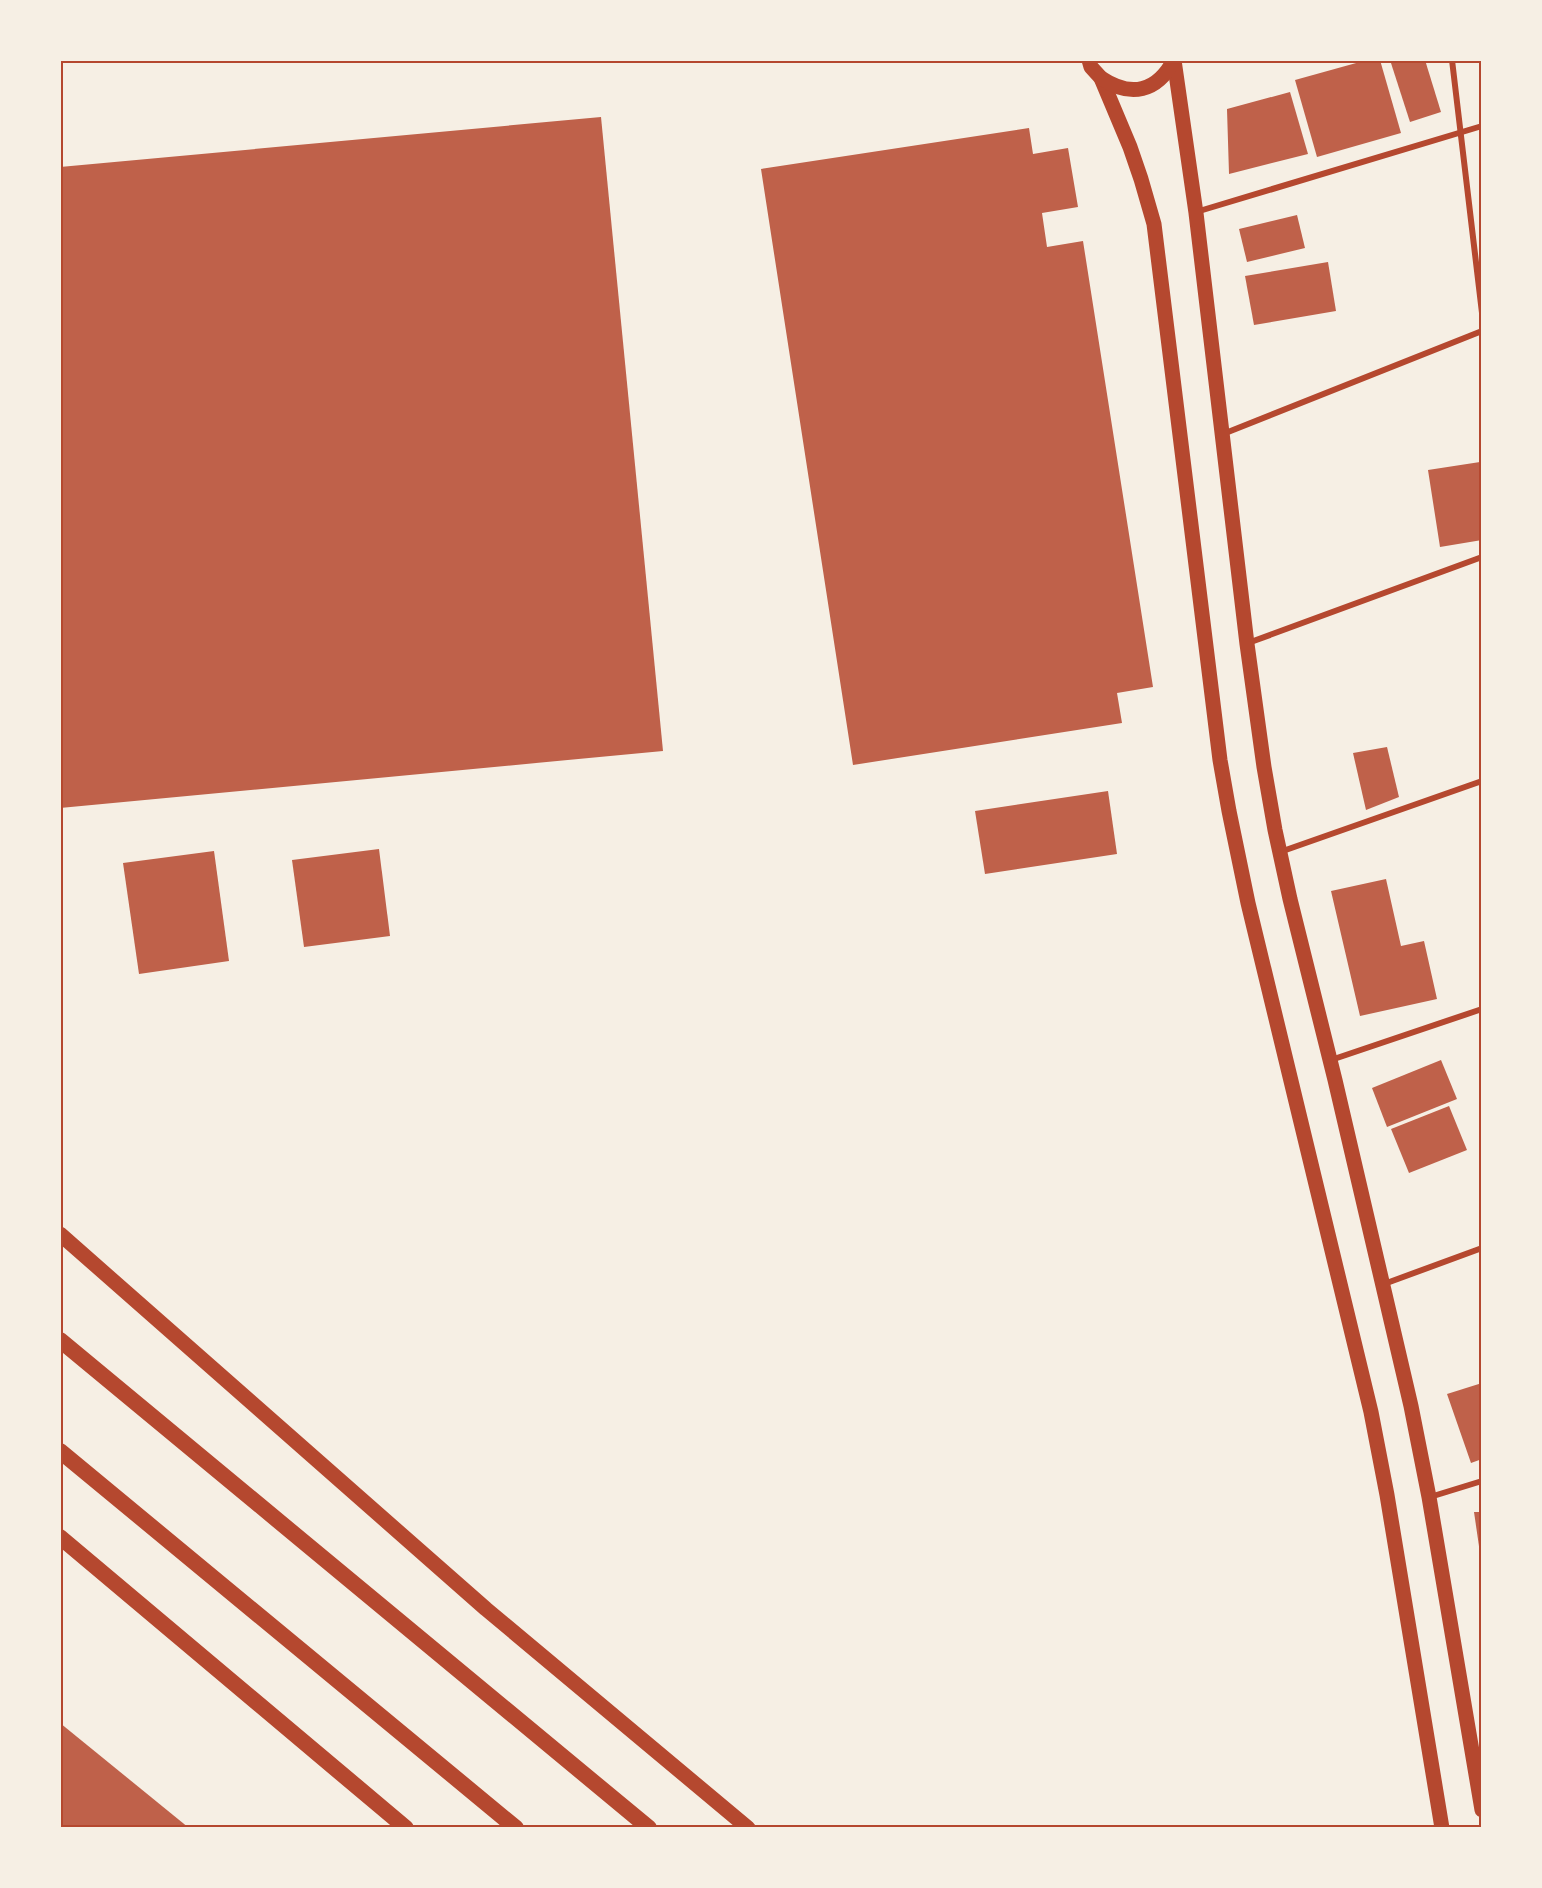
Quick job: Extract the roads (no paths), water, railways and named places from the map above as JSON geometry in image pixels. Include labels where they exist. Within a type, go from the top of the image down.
[{"type":"highway","points":[[60,1340],[649,1828]]},
{"type":"highway","points":[[60,1450],[516,1828]]},
{"type":"highway","points":[[60,1537],[405,1828]]},
{"type":"main road","points":[[1089,60],[1101,78],[1113,87],[1127,90],[1142,89],[1156,83],[1167,73],[1174,60]]},
{"type":"main road","points":[[1174,60],[1196,213],[1247,644],[1264,767],[1280,852],[1383,1284],[1429,1497],[1477,1755],[1482,1810]]},
{"type":"main road","points":[[1101,78],[1130,147],[1154,224],[1220,760],[1229,811],[1248,903],[1371,1412],[1387,1495],[1442,1828]]},
{"type":"main road","points":[[60,1234],[486,1609],[747,1828]]},
{"type":"street","points":[[1452,60],[1482,314]]},
{"type":"street","points":[[1196,213],[1482,126]]},
{"type":"street","points":[[1223,434],[1482,331]]},
{"type":"street","points":[[1247,644],[1482,557]]},
{"type":"street","points":[[1280,852],[1482,781]]},
{"type":"street","points":[[1330,1060],[1482,1009]]},
{"type":"street","points":[[1383,1284],[1482,1248]]},
{"type":"street","points":[[1429,1497],[1482,1481]]}]
